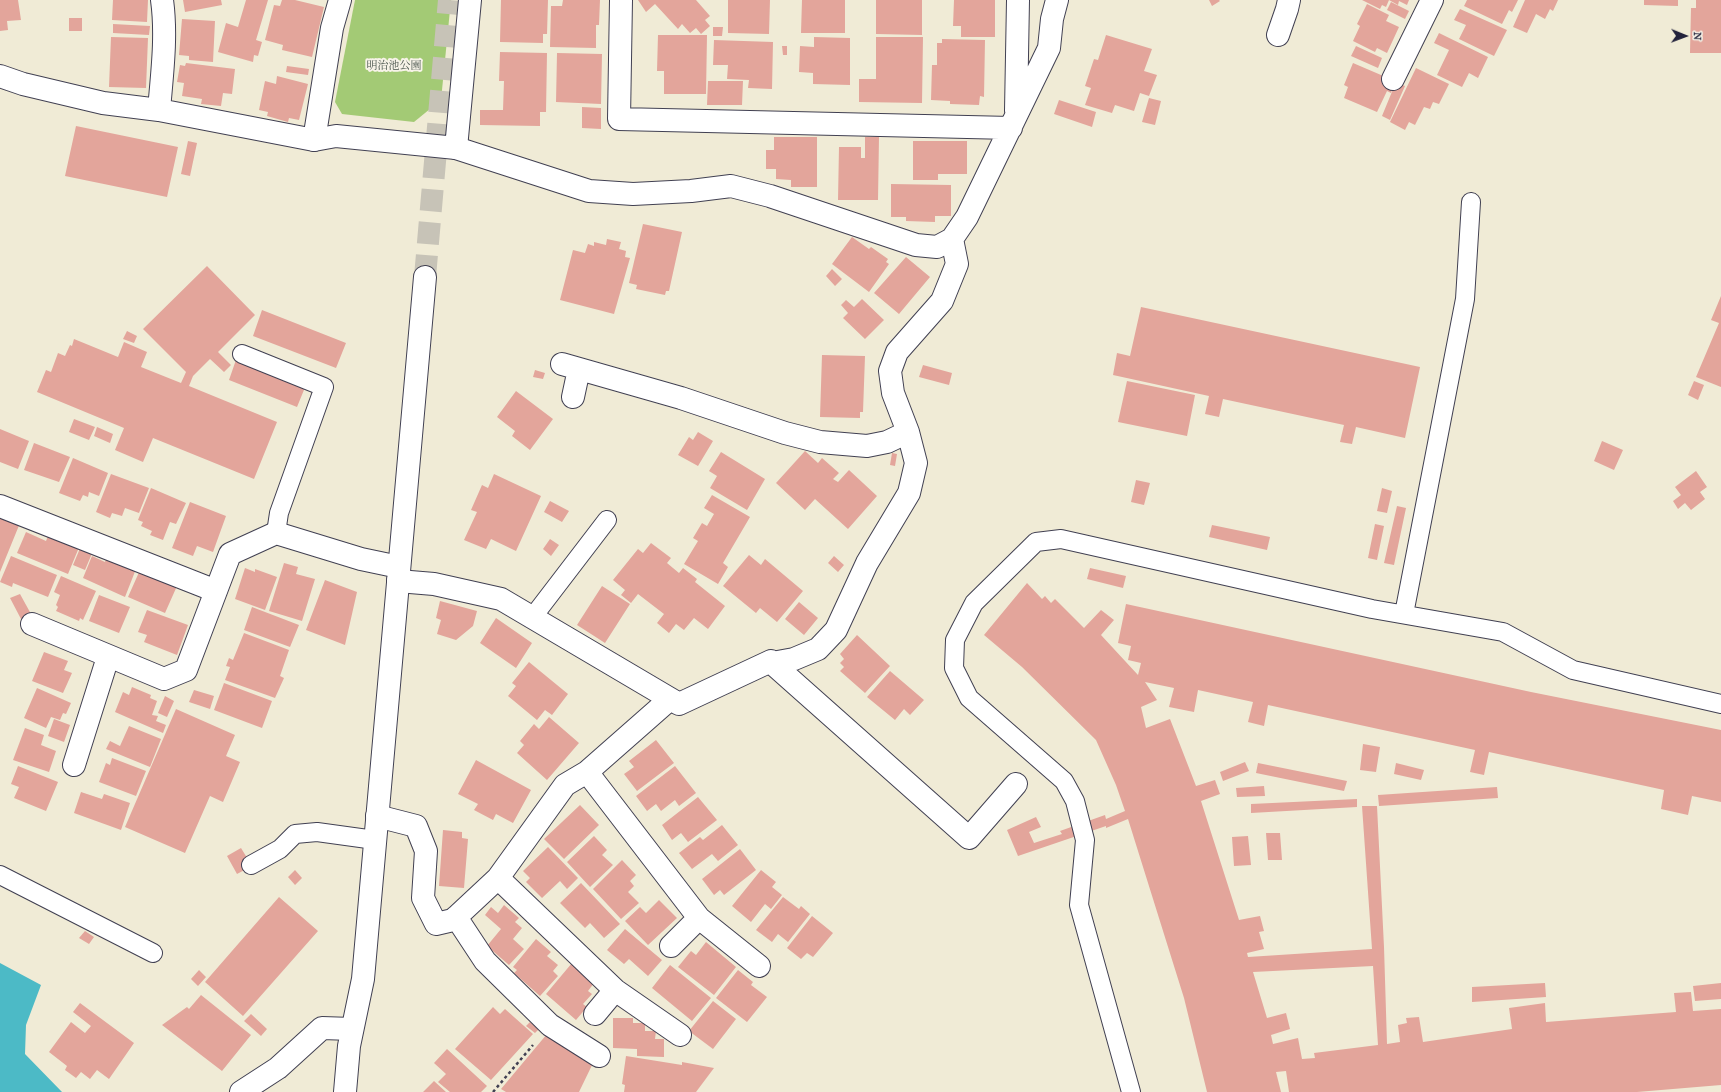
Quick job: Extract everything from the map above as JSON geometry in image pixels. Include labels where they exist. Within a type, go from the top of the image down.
[{"type":"street","points":[[159,110],[163,69],[162,0]]},
{"type":"street","points":[[314,140],[332,28],[340,0]]},
{"type":"street","points":[[456,148],[470,0]]},
{"type":"street","points":[[621,0],[619,119],[1014,123]]},
{"type":"street","points":[[1014,123],[1018,0]]},
{"type":"street","points":[[0,76],[23,84],[103,102],[159,110],[314,140],[336,136],[456,148],[589,191],[633,194],[691,191],[731,186],[770,196],[916,245],[937,247],[952,239],[967,217],[1014,123],[1048,48],[1052,20],[1058,0]]},
{"type":"street","points":[[1278,34],[1289,0]]},
{"type":"street","points":[[1393,79],[1432,0]]},
{"type":"street","points":[[32,624],[108,657],[164,679],[186,670],[230,554],[276,533],[361,559],[399,574],[434,584],[501,599],[679,704],[771,661],[772,663],[794,659],[818,649],[836,630],[867,563],[909,493],[916,462],[908,432],[893,393],[890,371],[897,352],[942,300],[957,264],[952,239]]},
{"type":"street","points":[[345,1092],[349,1046],[363,979],[425,277]]},
{"type":"street","points":[[573,397],[571,367],[680,398],[785,433],[820,442],[867,446],[887,442],[908,432]]},
{"type":"street","points":[[0,506],[216,591]]},
{"type":"street","points":[[74,765],[108,657]]},
{"type":"street","points":[[772,663],[969,838],[1016,784]]},
{"type":"street","points":[[377,816],[416,826],[426,851],[423,898],[436,924],[453,920],[498,878],[565,785],[587,772],[670,699]]},
{"type":"street","points":[[587,772],[699,918],[759,966]]},
{"type":"street","points":[[498,878],[615,990],[680,1036]]},
{"type":"street","points":[[456,917],[485,961],[550,1025],[599,1056]]},
{"type":"street","points":[[671,946],[699,918]]},
{"type":"street","points":[[595,1014],[615,990]]},
{"type":"street","points":[[241,1092],[278,1068],[322,1028],[352,1029]]},
{"type":"lane","points":[[1404,614],[1466,299],[1471,202]]},
{"type":"lane","points":[[242,354],[324,387],[279,513],[276,533]]},
{"type":"lane","points":[[532,618],[607,520]]},
{"type":"lane","points":[[1131,1092],[1079,905],[1085,840],[1075,801],[1064,781],[969,698],[954,668],[955,640],[974,603],[1036,542],[1061,539],[1372,609],[1502,632],[1573,670],[1721,704]]},
{"type":"lane","points":[[250,865],[280,849],[295,834],[317,832],[375,840]]},
{"type":"lane","points":[[0,875],[153,953]]},
{"type":"path","points":[[492,1092],[550,1025]]},
{"type":"green space","name":"明治池公園","points":[[355,0],[451,0],[441,100],[414,122],[342,114],[335,102]]},
{"type":"water","points":[[0,963],[41,985],[26,1025],[25,1054],[62,1092],[0,1092]]},
{"type":"building","points":[[0,0],[18,0],[21,20],[7,21],[8,30],[0,31]]},
{"type":"building","points":[[113,0],[148,0],[147,22],[112,20]]},
{"type":"building","points":[[183,0],[221,0],[222,5],[185,12]]},
{"type":"building","points":[[246,0],[268,0],[256,40],[262,42],[258,56],[254,55],[253,62],[218,52],[226,23],[238,27]]},
{"type":"building","points":[[282,0],[295,0],[324,7],[312,57],[282,50],[283,45],[265,40],[274,5],[280,6]]},
{"type":"building","points":[[501,0],[548,0],[547,34],[543,34],[543,43],[500,42]]},
{"type":"building","points":[[563,0],[600,0],[599,25],[596,25],[596,48],[550,47],[551,6],[562,6]]},
{"type":"building","points":[[638,0],[696,0],[710,16],[705,20],[710,26],[701,34],[696,28],[690,33],[682,24],[678,29],[655,4],[646,12]]},
{"type":"building","points":[[728,0],[770,0],[769,34],[728,33]]},
{"type":"building","points":[[802,0],[845,0],[845,33],[801,33]]},
{"type":"building","points":[[876,0],[922,0],[922,35],[876,34]]},
{"type":"building","points":[[954,0],[995,0],[995,37],[961,37],[961,26],[953,26]]},
{"type":"building","points":[[1209,0],[1219,0],[1220,1],[1212,6]]},
{"type":"building","points":[[1362,0],[1389,0],[1386,7],[1382,5],[1380,9]]},
{"type":"building","points":[[1389,0],[1409,0],[1407,5],[1399,1],[1398,5]]},
{"type":"building","points":[[1467,0],[1518,0],[1512,12],[1509,10],[1502,24],[1464,6]]},
{"type":"building","points":[[1525,0],[1558,0],[1553,11],[1550,9],[1545,19],[1536,14],[1527,33],[1513,27]]},
{"type":"building","points":[[1644,0],[1678,0],[1678,6],[1644,5]]},
{"type":"building","points":[[1696,0],[1721,0],[1721,53],[1690,53],[1691,8],[1696,8]]},
{"type":"building","points":[[1391,2],[1409,11],[1405,19],[1387,10]]},
{"type":"building","points":[[1367,4],[1389,15],[1386,21],[1399,27],[1387,53],[1377,48],[1375,52],[1353,41],[1360,26],[1357,24]]},
{"type":"building","points":[[1460,9],[1507,30],[1494,56],[1459,39],[1466,25],[1454,20]]},
{"type":"building","points":[[69,18],[82,18],[82,31],[69,31]]},
{"type":"building","points":[[182,19],[215,21],[213,62],[189,60],[189,56],[179,55]]},
{"type":"building","points":[[113,24],[150,26],[149,35],[113,33]]},
{"type":"building","points":[[713,27],[723,27],[722,36],[713,36]]},
{"type":"building","points":[[1439,33],[1488,57],[1478,78],[1469,73],[1462,87],[1437,75],[1449,50],[1434,43]]},
{"type":"building","points":[[658,35],[707,35],[706,94],[664,94],[664,71],[657,71]]},
{"type":"building","points":[[1106,35],[1152,49],[1144,71],[1157,75],[1149,96],[1140,93],[1134,111],[1115,105],[1112,113],[1085,105],[1091,88],[1085,86],[1094,59],[1098,60]]},
{"type":"building","points":[[111,37],[148,38],[146,88],[109,87]]},
{"type":"building","points":[[814,37],[850,38],[850,85],[813,84],[813,73],[799,72],[800,46],[814,47]]},
{"type":"building","points":[[876,37],[923,37],[922,103],[859,102],[859,79],[876,79]]},
{"type":"building","points":[[942,39],[985,40],[984,97],[980,96],[979,105],[950,104],[950,101],[931,100],[932,65],[937,65],[937,43],[942,43]]},
{"type":"building","points":[[714,40],[773,42],[772,89],[748,88],[749,80],[727,79],[728,65],[713,65]]},
{"type":"building","points":[[782,46],[787,46],[787,55],[783,55]]},
{"type":"building","points":[[1356,46],[1382,58],[1378,68],[1351,56]]},
{"type":"building","points":[[500,52],[547,53],[546,112],[540,112],[540,126],[480,125],[480,110],[503,110],[504,81],[499,81]]},
{"type":"building","points":[[557,53],[602,54],[601,104],[556,102]]},
{"type":"building","points":[[186,63],[235,69],[232,94],[223,93],[221,106],[201,104],[202,99],[182,96],[184,83],[177,82],[180,65],[185,66]]},
{"type":"building","points":[[1353,63],[1395,81],[1391,93],[1387,91],[1377,112],[1344,98],[1348,87],[1344,85]]},
{"type":"building","points":[[287,66],[309,69],[308,75],[286,72]]},
{"type":"building","points":[[1416,68],[1449,84],[1439,104],[1433,102],[1430,109],[1424,107],[1415,125],[1409,122],[1405,130],[1390,122]]},
{"type":"building","points":[[277,76],[308,84],[299,120],[289,118],[288,122],[267,116],[268,112],[259,110],[265,81],[276,84]]},
{"type":"building","points":[[708,81],[743,81],[742,105],[707,105]]},
{"type":"building","points":[[1396,82],[1405,86],[1390,120],[1382,116]]},
{"type":"building","points":[[1149,98],[1161,101],[1155,125],[1142,122]]},
{"type":"building","points":[[1059,100],[1096,112],[1092,127],[1054,114]]},
{"type":"building","points":[[582,107],[601,108],[601,129],[582,128]]},
{"type":"building","points":[[76,126],[178,147],[167,197],[65,176]]},
{"type":"building","points":[[774,137],[817,137],[817,187],[791,187],[791,180],[776,179],[776,169],[766,169],[766,150],[774,150]]},
{"type":"building","points":[[865,137],[879,137],[878,200],[838,200],[839,147],[861,147],[861,158],[865,158]]},
{"type":"building","points":[[188,141],[197,143],[190,176],[181,174]]},
{"type":"building","points":[[913,141],[967,141],[967,174],[938,174],[938,180],[913,180]]},
{"type":"building","points":[[891,184],[951,185],[951,216],[935,216],[935,222],[906,221],[906,217],[891,217]]},
{"type":"building","points":[[643,224],[682,232],[669,291],[666,291],[665,295],[636,289],[637,285],[629,283]]},
{"type":"building","points":[[852,237],[869,249],[871,247],[888,259],[886,262],[889,264],[869,292],[832,264]]},
{"type":"building","points":[[607,239],[621,242],[619,249],[626,251],[625,257],[630,258],[614,314],[560,300],[573,250],[585,253],[588,244],[594,246],[594,242],[606,245]]},
{"type":"building","points":[[906,257],[930,277],[899,314],[874,293]]},
{"type":"building","points":[[207,266],[255,315],[218,352],[231,365],[224,372],[210,359],[193,376],[189,386],[277,422],[254,479],[153,438],[143,462],[115,450],[124,428],[37,392],[46,370],[51,372],[58,353],[65,356],[70,345],[72,346],[74,339],[118,357],[124,342],[147,352],[141,367],[181,383],[186,372],[143,329]]},
{"type":"building","points":[[832,269],[842,279],[835,286],[826,276]]},
{"type":"building","points":[[1721,296],[1721,387],[1696,377],[1719,323],[1711,320]]},
{"type":"building","points":[[862,299],[884,320],[865,339],[843,318],[848,313],[841,305],[846,300],[854,307]]},
{"type":"building","points":[[1141,307],[1420,367],[1405,438],[1356,427],[1352,444],[1340,442],[1344,425],[1223,399],[1219,417],[1205,414],[1209,396],[1113,375],[1117,353],[1130,356]]},
{"type":"building","points":[[262,310],[346,343],[336,368],[253,336]]},
{"type":"building","points":[[127,331],[137,336],[134,343],[123,339]]},
{"type":"building","points":[[822,355],[865,356],[863,412],[860,412],[860,418],[820,417]]},
{"type":"building","points":[[237,357],[306,385],[297,407],[229,380]]},
{"type":"building","points":[[923,365],[952,373],[949,385],[919,377]]},
{"type":"building","points":[[535,370],[545,373],[543,379],[533,377]]},
{"type":"building","points":[[1127,381],[1195,395],[1187,436],[1118,422]]},
{"type":"building","points":[[1694,381],[1704,385],[1698,400],[1688,395]]},
{"type":"building","points":[[516,391],[553,419],[530,450],[512,436],[515,431],[497,417]]},
{"type":"building","points":[[74,419],[95,427],[89,440],[69,432]]},
{"type":"building","points":[[97,427],[113,434],[110,443],[94,436]]},
{"type":"building","points":[[0,429],[29,441],[18,469],[0,462]]},
{"type":"building","points":[[698,432],[713,441],[698,466],[678,455],[689,437],[693,440]]},
{"type":"building","points":[[1602,441],[1623,450],[1614,470],[1594,461]]},
{"type":"building","points":[[34,443],[70,457],[59,482],[24,470]]},
{"type":"building","points":[[805,451],[818,463],[822,458],[839,473],[833,479],[838,482],[849,470],[877,496],[848,529],[815,499],[805,510],[776,483]]},
{"type":"building","points":[[721,452],[765,479],[747,510],[710,488],[717,476],[709,471]]},
{"type":"building","points":[[892,453],[897,454],[895,466],[890,465]]},
{"type":"building","points":[[73,458],[108,473],[99,496],[89,492],[88,497],[83,495],[80,501],[59,493]]},
{"type":"building","points":[[1696,471],[1707,487],[1700,492],[1705,499],[1691,510],[1685,503],[1678,509],[1673,501],[1681,495],[1675,487]]},
{"type":"building","points":[[111,474],[149,488],[139,513],[125,508],[122,516],[112,513],[110,518],[96,512]]},
{"type":"building","points":[[494,474],[541,496],[516,551],[491,539],[486,549],[464,540],[477,512],[471,510],[482,485],[488,488]]},
{"type":"building","points":[[1136,480],[1150,483],[1144,505],[1131,502]]},
{"type":"building","points":[[151,488],[186,503],[176,524],[170,522],[163,540],[150,535],[152,531],[141,526],[143,522],[138,520]]},
{"type":"building","points":[[1382,488],[1392,491],[1387,513],[1377,511]]},
{"type":"building","points":[[712,495],[750,517],[723,563],[728,567],[718,584],[684,564],[698,541],[693,538],[702,523],[707,526],[714,514],[704,508]]},
{"type":"building","points":[[550,501],[569,511],[562,522],[544,512]]},
{"type":"building","points":[[190,502],[226,516],[213,552],[197,546],[193,556],[172,548]]},
{"type":"building","points":[[1397,506],[1406,508],[1394,565],[1384,563]]},
{"type":"building","points":[[0,516],[20,523],[0,572]]},
{"type":"building","points":[[1375,524],[1384,526],[1377,560],[1368,558]]},
{"type":"building","points":[[1212,525],[1270,537],[1267,550],[1209,537]]},
{"type":"building","points":[[26,532],[46,541],[48,536],[80,545],[68,574],[17,553]]},
{"type":"building","points":[[550,539],[559,545],[551,556],[543,549]]},
{"type":"building","points":[[651,543],[671,558],[667,563],[679,573],[683,568],[697,579],[695,582],[725,606],[708,629],[694,618],[684,630],[676,624],[669,633],[657,623],[664,614],[638,594],[631,603],[621,595],[625,590],[613,580],[638,549],[643,553]]},
{"type":"building","points":[[81,546],[93,551],[85,570],[73,565]]},
{"type":"building","points":[[749,555],[761,565],[765,559],[803,591],[777,622],[760,608],[756,613],[723,586]]},
{"type":"building","points":[[11,556],[57,575],[48,597],[13,583],[12,587],[0,582]]},
{"type":"building","points":[[92,556],[105,562],[107,557],[136,569],[125,597],[83,578]]},
{"type":"building","points":[[834,556],[844,565],[838,572],[828,563]]},
{"type":"building","points":[[284,563],[298,567],[296,574],[315,579],[302,621],[269,611]]},
{"type":"building","points":[[245,568],[255,572],[255,569],[277,577],[265,610],[235,599]]},
{"type":"building","points":[[1090,568],[1126,576],[1123,588],[1087,579]]},
{"type":"building","points":[[140,570],[177,586],[165,613],[128,597]]},
{"type":"building","points":[[61,576],[96,591],[83,620],[80,618],[79,621],[56,611],[58,607],[56,605],[60,595],[54,592]]},
{"type":"building","points":[[325,580],[357,592],[345,645],[306,630]]},
{"type":"building","points":[[1027,583],[1042,599],[1045,596],[1051,603],[1055,599],[1084,628],[1101,610],[1114,620],[1101,635],[1138,675],[1141,663],[1128,660],[1131,646],[1118,643],[1126,604],[1531,692],[1721,730],[1721,802],[1692,796],[1688,815],[1661,809],[1664,790],[1489,752],[1484,775],[1470,772],[1475,750],[1268,705],[1264,726],[1248,722],[1253,702],[1198,690],[1194,712],[1169,707],[1174,688],[1145,682],[1157,700],[1141,707],[1146,728],[1170,719],[1196,786],[1215,780],[1220,794],[1201,801],[1239,920],[1260,916],[1264,931],[1259,932],[1264,949],[1247,953],[1248,957],[1372,949],[1362,806],[1377,806],[1387,1044],[1400,1042],[1398,1025],[1407,1023],[1406,1018],[1419,1017],[1423,1042],[1512,1029],[1509,1008],[1545,1003],[1546,1022],[1676,1012],[1674,993],[1691,992],[1693,1011],[1721,1009],[1721,1085],[1637,1092],[1289,1092],[1286,1071],[1276,1072],[1281,1092],[1207,1092],[1184,998],[1128,819],[1106,828],[1106,826],[1018,856],[1007,830],[1036,817],[1041,827],[1029,832],[1034,843],[1062,834],[1060,831],[1105,815],[1106,819],[1125,811],[1116,785],[1096,740],[1022,667],[984,635]],"holes":[[[1373,966],[1378,1045],[1314,1053],[1315,1058],[1302,1059],[1298,1038],[1273,1044],[1271,1035],[1290,1029],[1286,1013],[1267,1018],[1253,972]]]},
{"type":"building","points":[[602,586],[630,604],[605,643],[577,625]]},
{"type":"building","points":[[20,594],[31,614],[21,619],[10,598]]},
{"type":"building","points":[[99,595],[130,607],[119,633],[89,621]]},
{"type":"building","points":[[440,601],[477,611],[473,626],[456,640],[437,634],[441,620],[436,618]]},
{"type":"building","points":[[799,602],[818,618],[804,635],[785,619]]},
{"type":"building","points":[[252,607],[299,625],[290,647],[244,630]]},
{"type":"building","points":[[147,610],[188,625],[177,655],[144,642],[147,635],[138,632]]},
{"type":"building","points":[[496,618],[532,643],[516,668],[480,643]]},
{"type":"building","points":[[244,633],[289,650],[280,676],[284,678],[275,698],[225,680],[230,667],[226,666],[229,658],[233,660]]},
{"type":"building","points":[[857,635],[890,666],[865,693],[840,671],[844,667],[840,663],[844,659],[840,654]]},
{"type":"building","points":[[44,652],[68,661],[64,670],[72,673],[63,693],[32,681]]},
{"type":"building","points":[[529,662],[568,694],[552,715],[545,710],[537,720],[508,696],[516,686],[512,683]]},
{"type":"building","points":[[890,671],[924,700],[910,715],[904,709],[895,720],[867,697]]},
{"type":"building","points":[[224,683],[272,701],[262,728],[214,710]]},
{"type":"building","points":[[132,687],[151,695],[150,698],[157,701],[152,715],[158,716],[156,721],[166,725],[163,733],[115,712],[123,692],[129,695]]},
{"type":"building","points":[[37,688],[71,703],[66,714],[63,713],[60,720],[51,717],[46,728],[24,718]]},
{"type":"building","points":[[194,690],[214,696],[210,709],[189,702]]},
{"type":"building","points":[[165,696],[174,701],[167,717],[158,713]]},
{"type":"building","points":[[176,709],[235,735],[226,756],[240,762],[223,802],[210,796],[185,853],[125,827]]},
{"type":"building","points":[[549,717],[579,743],[547,780],[517,753],[524,745],[520,741],[534,724],[539,729]]},
{"type":"building","points":[[54,719],[70,725],[64,742],[48,736]]},
{"type":"building","points":[[129,726],[161,739],[150,767],[106,749],[110,741],[120,746]]},
{"type":"building","points":[[25,728],[44,735],[41,745],[56,751],[49,772],[13,760]]},
{"type":"building","points":[[656,740],[674,763],[637,791],[624,774],[634,767],[629,761]]},
{"type":"building","points":[[1363,744],[1380,747],[1376,772],[1360,770]]},
{"type":"building","points":[[112,758],[146,771],[136,796],[99,782],[106,763],[110,765]]},
{"type":"building","points":[[476,760],[531,790],[513,823],[496,814],[493,820],[474,810],[478,804],[458,794]]},
{"type":"building","points":[[1245,762],[1249,771],[1223,781],[1220,772]]},
{"type":"building","points":[[1258,763],[1347,781],[1344,791],[1256,773]]},
{"type":"building","points":[[1396,763],[1424,770],[1421,780],[1394,774]]},
{"type":"building","points":[[18,766],[58,782],[46,811],[14,798],[19,787],[11,784]]},
{"type":"building","points":[[675,766],[696,793],[679,806],[675,800],[661,811],[656,804],[647,811],[636,796]]},
{"type":"building","points":[[1264,786],[1265,796],[1237,797],[1236,788]]},
{"type":"building","points":[[1497,787],[1498,798],[1379,806],[1378,795]]},
{"type":"building","points":[[81,792],[102,799],[104,794],[130,803],[121,830],[74,813]]},
{"type":"building","points":[[698,797],[717,820],[688,842],[681,833],[672,840],[662,825]]},
{"type":"building","points":[[1357,799],[1357,807],[1251,813],[1251,804]]},
{"type":"building","points":[[580,805],[599,825],[564,859],[544,839]]},
{"type":"building","points":[[722,825],[738,845],[718,861],[712,854],[692,869],[679,853],[700,837],[703,840]]},
{"type":"building","points":[[443,830],[462,832],[462,838],[468,839],[464,888],[439,886]]},
{"type":"building","points":[[1266,833],[1280,833],[1282,860],[1268,860]]},
{"type":"building","points":[[594,836],[607,850],[602,855],[613,865],[590,887],[567,862]]},
{"type":"building","points":[[1248,836],[1251,865],[1234,866],[1232,837]]},
{"type":"building","points":[[548,847],[578,878],[567,889],[560,881],[542,898],[526,882],[530,878],[523,871]]},
{"type":"building","points":[[241,848],[252,866],[237,874],[227,856]]},
{"type":"building","points":[[740,849],[756,870],[724,895],[720,890],[714,895],[702,879]]},
{"type":"building","points":[[622,860],[636,875],[630,881],[634,886],[628,892],[639,903],[621,919],[593,889]]},
{"type":"building","points":[[295,870],[302,878],[295,885],[288,877]]},
{"type":"building","points":[[761,870],[776,882],[772,887],[782,895],[771,909],[765,904],[751,922],[732,906]]},
{"type":"building","points":[[581,883],[620,924],[604,938],[590,923],[585,928],[560,903]]},
{"type":"building","points":[[279,897],[318,931],[243,1016],[205,982]]},
{"type":"building","points":[[783,897],[799,909],[801,906],[810,914],[788,942],[778,934],[772,942],[756,930]]},
{"type":"building","points":[[659,900],[677,918],[648,945],[625,921],[640,907],[646,913]]},
{"type":"building","points":[[504,905],[519,918],[515,922],[522,928],[513,939],[524,949],[509,965],[487,946],[501,929],[485,915],[491,907],[498,913]]},
{"type":"building","points":[[812,916],[833,933],[813,957],[807,953],[801,959],[787,948]]},
{"type":"building","points":[[625,929],[662,960],[648,976],[629,959],[624,964],[607,950]]},
{"type":"building","points":[[85,931],[94,937],[89,944],[79,938]]},
{"type":"building","points":[[536,939],[551,952],[547,956],[558,965],[553,971],[558,976],[540,996],[514,973],[517,970],[513,967]]},
{"type":"building","points":[[706,942],[736,967],[714,995],[678,967],[691,951],[696,955]]},
{"type":"building","points":[[572,963],[594,983],[588,991],[592,994],[583,1004],[587,1007],[576,1020],[546,994]]},
{"type":"building","points":[[670,965],[711,998],[692,1021],[652,988]]},
{"type":"building","points":[[199,970],[206,977],[198,986],[191,979]]},
{"type":"building","points":[[738,970],[753,982],[751,985],[767,997],[747,1022],[716,998]]},
{"type":"building","points":[[1545,983],[1546,997],[1472,1002],[1472,987]]},
{"type":"building","points":[[1721,983],[1721,999],[1695,1001],[1693,986]]},
{"type":"building","points":[[201,995],[251,1035],[222,1071],[162,1025],[187,1007],[189,1009]]},
{"type":"building","points":[[713,1001],[736,1019],[713,1049],[689,1031]]},
{"type":"building","points":[[80,1003],[134,1043],[109,1079],[97,1070],[90,1079],[81,1072],[76,1078],[65,1070],[67,1066],[49,1052],[71,1022],[85,1033],[91,1026],[73,1012]]},
{"type":"building","points":[[493,1007],[500,1014],[505,1009],[533,1034],[491,1080],[455,1049]]},
{"type":"building","points":[[251,1014],[267,1029],[261,1036],[244,1021]]},
{"type":"building","points":[[613,1018],[633,1018],[633,1023],[645,1023],[645,1031],[656,1031],[655,1039],[664,1039],[664,1057],[637,1056],[637,1049],[613,1048]]},
{"type":"building","points":[[530,1022],[539,1029],[535,1033],[526,1026]]},
{"type":"building","points":[[547,1034],[594,1061],[579,1092],[506,1092],[501,1089]]},
{"type":"building","points":[[447,1049],[487,1086],[481,1092],[450,1092],[438,1082],[446,1074],[434,1063]]},
{"type":"building","points":[[626,1056],[682,1065],[682,1062],[714,1068],[696,1092],[624,1092],[625,1085],[622,1084]]},
{"type":"building","points":[[434,1081],[446,1092],[423,1092]]},
{"type":"tunnel","points":[[425,277],[449,0]]}]
